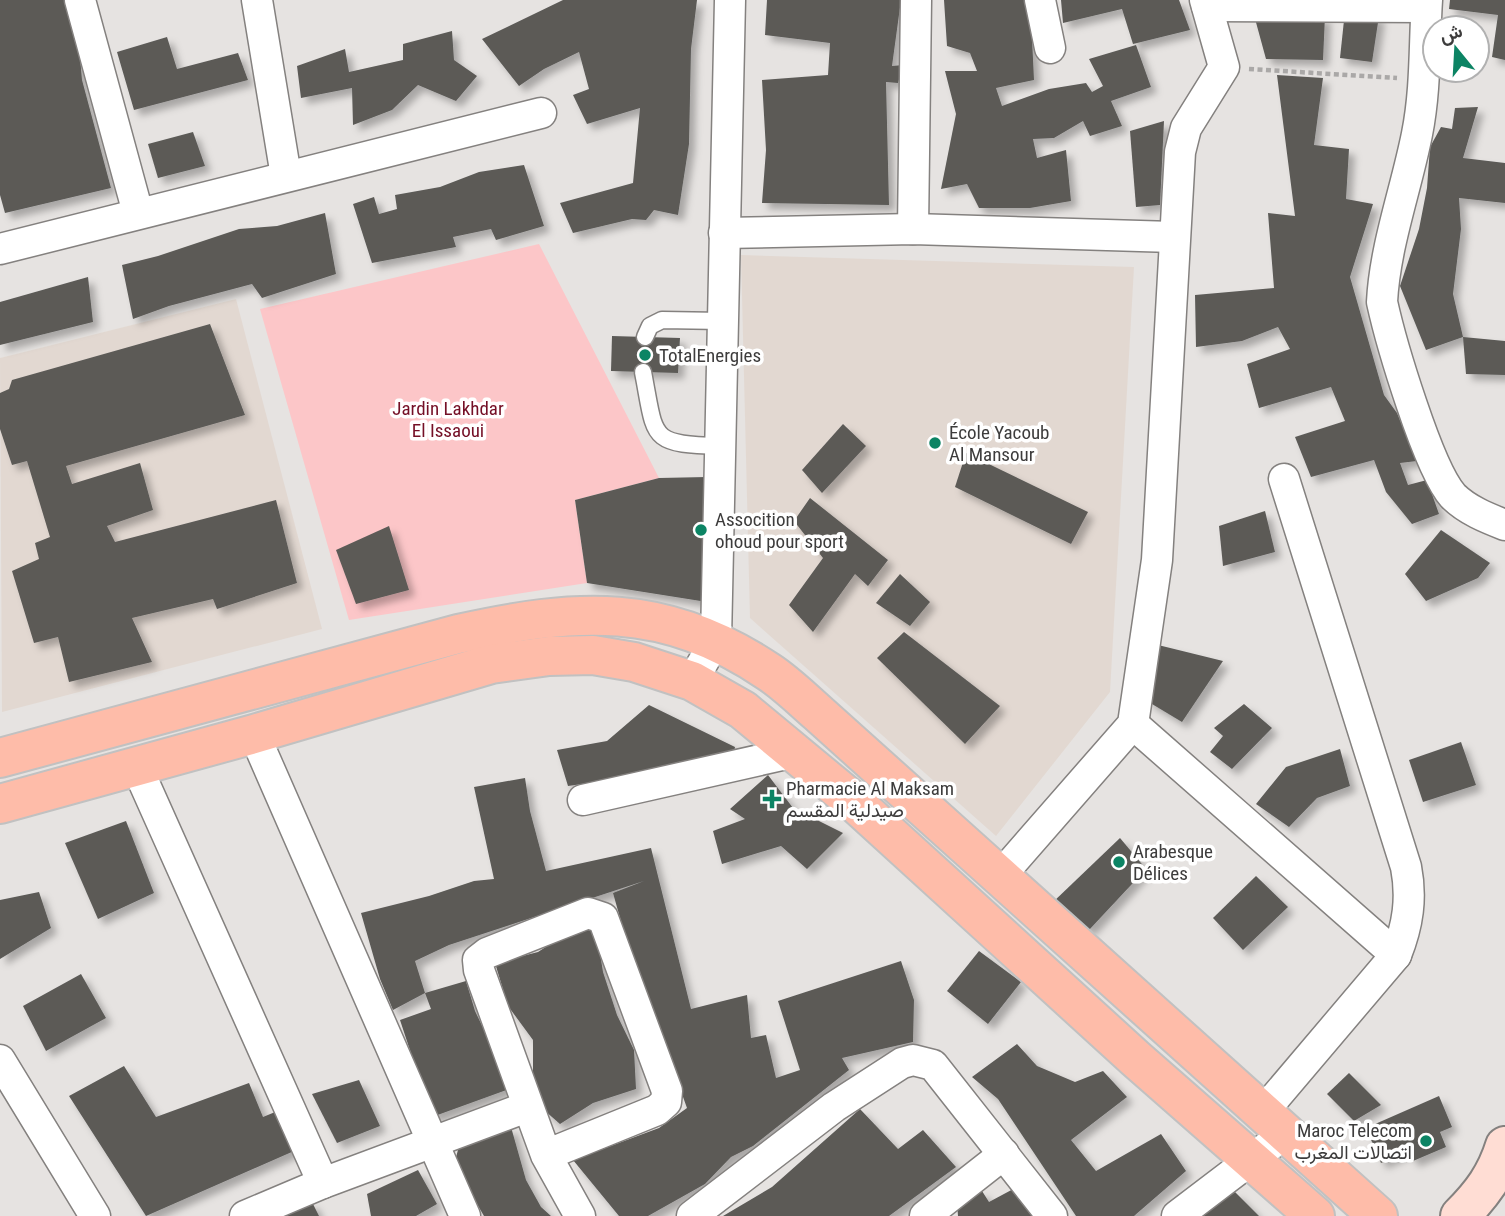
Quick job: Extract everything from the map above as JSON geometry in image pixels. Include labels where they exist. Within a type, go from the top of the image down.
[{"type":"main road","points":[[0,758],[511,622],[563,615],[621,615],[674,625],[716,640],[770,672],[1001,875],[1378,1216]]},
{"type":"main road","points":[[0,804],[254,734],[491,664],[593,655],[634,662],[692,681],[743,710],[795,752],[1315,1216]]},
{"type":"main road","points":[[1460,1216],[1486,1188],[1498,1168],[1505,1146]]},
{"type":"street","points":[[80,0],[138,213]]},
{"type":"street","points":[[257,0],[286,176]]},
{"type":"street","points":[[692,681],[716,640],[730,0]]},
{"type":"street","points":[[913,229],[916,0]]},
{"type":"street","points":[[1040,0],[1050,48]]},
{"type":"street","points":[[1001,875],[1133,724],[1157,560],[1173,237],[1180,152],[1186,128],[1224,67],[1206,3],[1427,3]]},
{"type":"street","points":[[1423,84],[1417,133],[1383,277],[1381,302],[1437,471],[1454,496],[1479,514],[1505,526]]},
{"type":"street","points":[[0,249],[541,113]]},
{"type":"street","points":[[724,233],[913,229],[1173,237]]},
{"type":"street","points":[[1177,1216],[1252,1160],[1274,1123],[1396,955],[1405,933],[1410,904],[1406,867],[1284,479]]},
{"type":"street","points":[[1133,724],[1396,955]]},
{"type":"street","points":[[254,734],[430,1144],[465,1216]]},
{"type":"street","points":[[583,800],[795,752]]},
{"type":"street","points":[[136,765],[323,1183]]},
{"type":"street","points":[[546,1155],[657,1110],[666,1102],[667,1091],[617,955],[603,918],[596,913],[575,918],[487,953],[478,960],[478,970],[546,1155],[580,1216]]},
{"type":"street","points":[[0,1060],[85,1212]]},
{"type":"street","points":[[692,1216],[834,1107],[902,1063],[913,1060],[933,1065],[1052,1216]]},
{"type":"street","points":[[245,1216],[323,1183],[527,1107]]},
{"type":"street","points":[[925,1216],[1004,1154]]},
{"type":"lane","points":[[645,337],[650,326],[662,320],[723,321]]},
{"type":"lane","points":[[643,372],[653,422],[661,436],[675,444],[720,446]]},
{"type":"path","points":[[1224,67],[1421,80]]},
{"type":"shaded area","name":"École Yacoub Al Mansour","points":[[741,255],[1134,267],[1110,692],[996,836],[750,618]]},
{"type":"shaded area","points":[[236,299],[322,629],[2,712],[0,358]]},
{"type":"green space","name":"Jardin Lakhdar El Issaoui","points":[[539,244],[659,478],[575,500],[587,583],[349,620],[260,309]]},
{"type":"building","points":[[0,0],[65,0],[79,46],[82,80],[111,188],[5,213],[0,195]]},
{"type":"building","points":[[563,0],[697,0],[691,49],[689,144],[678,215],[654,210],[646,220],[632,219],[573,233],[560,203],[633,183],[640,108],[587,124],[573,95],[589,89],[579,52],[544,69],[519,86],[482,39]]},
{"type":"building","points":[[767,0],[901,0],[892,66],[903,65],[898,83],[886,82],[889,205],[762,203],[766,150],[762,80],[828,75],[830,43],[765,35]]},
{"type":"building","points":[[944,0],[1026,0],[1032,38],[1034,80],[996,88],[1002,106],[1049,89],[1086,83],[1092,92],[1103,86],[1089,59],[1136,45],[1151,87],[1111,101],[1122,126],[1090,136],[1083,121],[1054,138],[1033,139],[1037,158],[1066,150],[1071,201],[1030,208],[979,208],[967,184],[941,189],[956,114],[945,71],[977,71],[970,53],[947,46]]},
{"type":"building","points":[[1061,0],[1179,0],[1190,30],[1133,44],[1122,9],[1063,23]]},
{"type":"building","points":[[1450,0],[1505,0],[1505,60],[1492,57],[1498,15],[1449,9]]},
{"type":"building","points":[[1345,11],[1379,16],[1372,62],[1340,58]]},
{"type":"building","points":[[1254,15],[1325,16],[1323,60],[1266,59]]},
{"type":"building","points":[[452,31],[454,60],[477,76],[456,101],[418,85],[392,110],[353,125],[352,88],[301,98],[297,66],[345,49],[349,72],[403,60],[403,44]]},
{"type":"building","points":[[167,37],[177,69],[238,53],[248,80],[134,110],[117,52]]},
{"type":"building","points":[[1277,75],[1323,78],[1314,145],[1349,149],[1346,199],[1373,204],[1350,277],[1384,395],[1397,413],[1417,461],[1400,463],[1408,485],[1427,480],[1439,514],[1412,524],[1386,492],[1374,460],[1311,477],[1295,437],[1345,421],[1331,387],[1259,408],[1247,364],[1290,349],[1278,327],[1242,341],[1196,347],[1195,295],[1274,288],[1268,213],[1295,216]]},
{"type":"building","points":[[1478,107],[1463,158],[1505,163],[1505,203],[1459,198],[1461,229],[1453,294],[1463,337],[1426,350],[1400,286],[1419,229],[1427,188],[1430,147],[1441,127],[1452,129],[1455,108]]},
{"type":"building","points":[[1164,121],[1160,205],[1136,207],[1130,131]]},
{"type":"building","points":[[193,132],[205,166],[158,178],[148,144]]},
{"type":"building","points":[[524,165],[544,226],[496,240],[491,229],[453,237],[456,247],[372,263],[353,204],[374,197],[379,214],[397,209],[395,195],[440,187],[479,172]]},
{"type":"building","points":[[325,213],[336,274],[262,298],[252,284],[169,306],[133,319],[122,265],[239,229],[277,226]]},
{"type":"building","points":[[88,277],[93,322],[0,345],[0,302]]},
{"type":"building","points":[[210,324],[245,415],[66,466],[72,484],[140,463],[153,510],[107,526],[115,542],[276,500],[297,583],[217,609],[213,599],[132,618],[152,662],[69,682],[58,637],[34,643],[12,571],[39,559],[35,543],[50,537],[27,461],[12,465],[0,429],[0,393],[9,389],[12,380]]},
{"type":"building","name":"TotalEnergies","points":[[612,336],[680,338],[678,373],[611,371]]},
{"type":"building","points":[[1463,337],[1505,341],[1505,375],[1466,374]]},
{"type":"building","points":[[843,424],[866,446],[822,493],[802,470]]},
{"type":"building","points":[[966,453],[1088,512],[1071,544],[955,487]]},
{"type":"building","points":[[707,477],[707,602],[587,583],[575,500],[659,478]]},
{"type":"building","points":[[810,498],[888,560],[868,586],[855,574],[813,632],[789,605],[823,558],[794,521]]},
{"type":"building","points":[[1265,511],[1275,552],[1223,566],[1219,526]]},
{"type":"building","points":[[389,526],[409,590],[356,604],[336,550]]},
{"type":"building","points":[[1441,530],[1490,563],[1478,578],[1426,601],[1405,574]]},
{"type":"building","points":[[900,574],[930,602],[910,626],[876,603]]},
{"type":"building","points":[[904,632],[1000,706],[965,744],[877,658]]},
{"type":"building","points":[[1158,645],[1223,661],[1182,722],[1147,701]]},
{"type":"building","points":[[1244,704],[1272,728],[1232,769],[1210,752],[1223,736],[1214,728]]},
{"type":"building","points":[[649,705],[735,747],[732,762],[568,786],[557,750],[607,741]]},
{"type":"building","points":[[1461,742],[1476,785],[1423,802],[1409,760]]},
{"type":"building","points":[[1340,749],[1350,786],[1317,798],[1289,827],[1256,804],[1286,767]]},
{"type":"building","points":[[768,775],[793,808],[843,833],[807,869],[781,846],[722,864],[713,831],[745,819],[730,809]]},
{"type":"building","points":[[525,778],[530,811],[546,871],[651,848],[691,1009],[747,995],[751,1038],[766,1035],[776,1078],[800,1070],[778,1001],[901,961],[914,1000],[913,1042],[842,1058],[849,1070],[753,1146],[731,1157],[705,1184],[648,1216],[619,1216],[573,1160],[659,1128],[687,1108],[624,932],[613,893],[644,881],[449,945],[415,961],[425,993],[393,1010],[380,979],[361,913],[429,896],[474,881],[494,879],[474,787]]},
{"type":"building","points":[[126,821],[154,893],[98,919],[65,843]]},
{"type":"building","points":[[1120,838],[1146,869],[1089,930],[1051,904]]},
{"type":"building","points":[[1256,876],[1288,907],[1243,950],[1213,918]]},
{"type":"building","points":[[39,892],[51,928],[0,959],[0,900]]},
{"type":"building","points":[[578,926],[596,929],[603,972],[617,1015],[634,1050],[636,1089],[593,1103],[560,1124],[544,1110],[533,1081],[533,1040],[508,1006],[495,963],[538,952]]},
{"type":"building","points":[[979,951],[1021,982],[988,1024],[947,991]]},
{"type":"building","points":[[81,974],[106,1018],[46,1051],[23,1006]]},
{"type":"building","points":[[466,981],[475,1011],[512,1088],[432,1117],[400,1020],[431,1009],[425,993]]},
{"type":"building","points":[[1017,1044],[1037,1066],[1075,1082],[1103,1071],[1127,1097],[1071,1140],[1096,1171],[1161,1134],[1186,1171],[1134,1216],[1076,1216],[998,1099],[972,1077]]},
{"type":"building","points":[[124,1066],[156,1117],[249,1083],[263,1117],[280,1110],[294,1151],[146,1216],[69,1096]]},
{"type":"building","points":[[1349,1073],[1381,1105],[1354,1121],[1327,1094]]},
{"type":"building","points":[[359,1080],[380,1126],[337,1143],[312,1094]]},
{"type":"building","points":[[1439,1096],[1452,1127],[1440,1132],[1446,1147],[1413,1161],[1408,1151],[1381,1163],[1366,1128]]},
{"type":"building","points":[[860,1109],[898,1149],[923,1130],[956,1167],[889,1216],[723,1216],[772,1187]]},
{"type":"building","points":[[511,1127],[526,1180],[541,1207],[551,1216],[484,1216],[454,1165],[459,1146]]},
{"type":"building","points":[[418,1170],[437,1204],[416,1216],[371,1216],[367,1194]]},
{"type":"building","points":[[1017,1187],[1037,1216],[958,1216],[957,1203],[982,1191],[989,1202]]},
{"type":"building","points":[[1235,1192],[1259,1216],[1199,1216]]},
{"type":"building","points":[[312,1202],[319,1216],[286,1216]]},
{"type":"place","name":"TotalEnergies","points":[[645,355]]},
{"type":"place","name":"École Yacoub Al Mansour","points":[[935,443]]},
{"type":"place","name":"Assocition ohoud pour sport","points":[[701,530]]},
{"type":"place","name":"Pharmacie Al Maksam صيدلية المقسم","points":[[772,799]]},
{"type":"place","name":"Arabesque Délices","points":[[1119,862]]},
{"type":"place","name":"Maroc Telecom اتصالات المغرب","points":[[1426,1141]]}]
